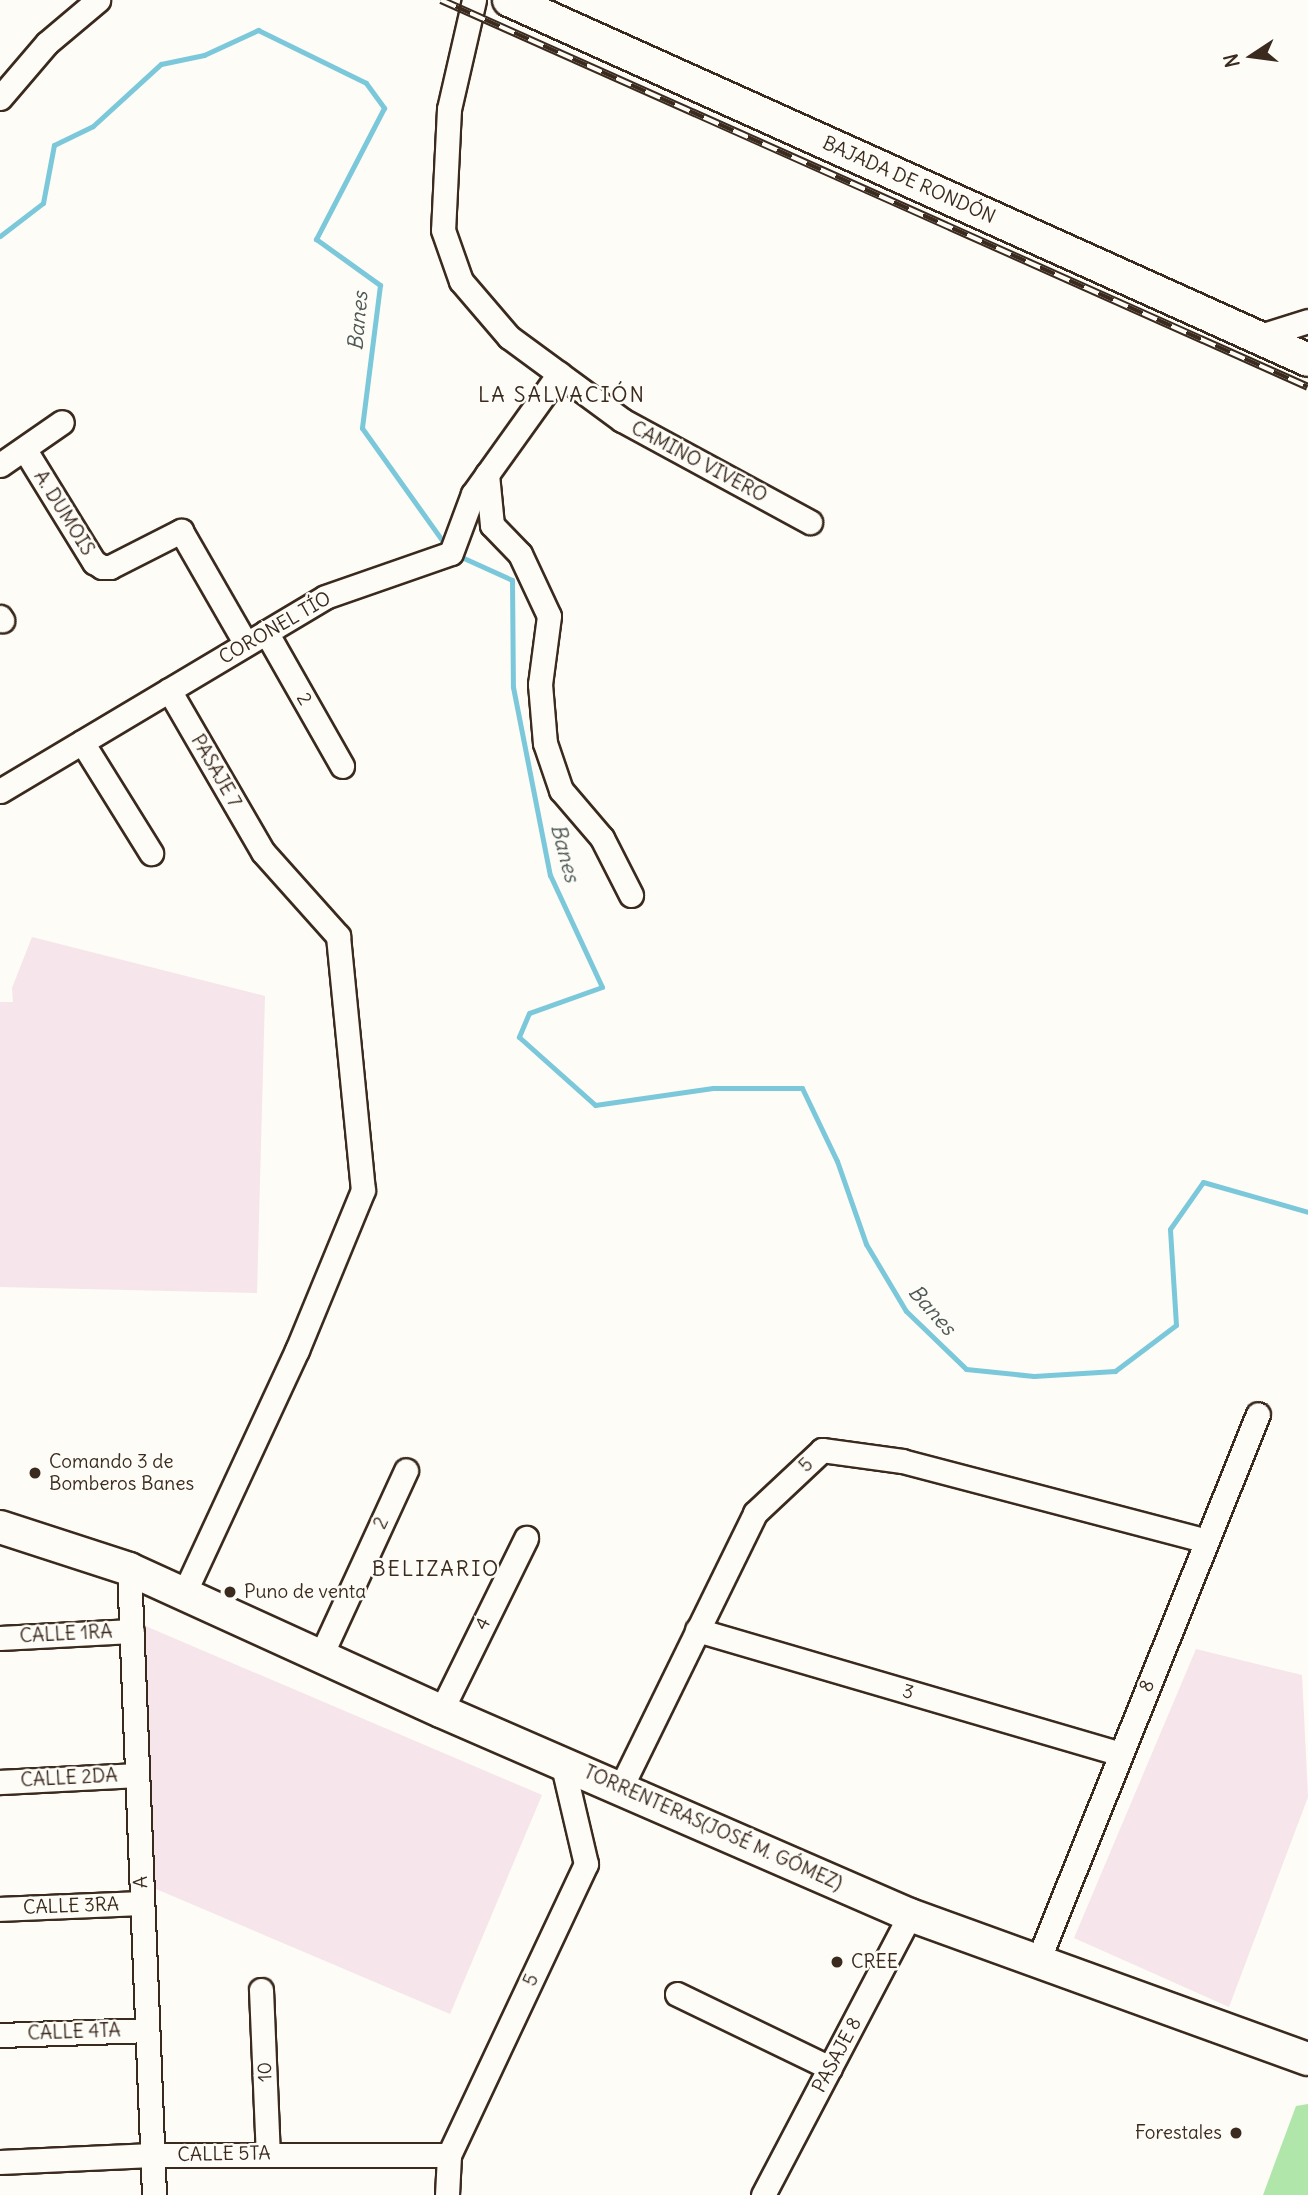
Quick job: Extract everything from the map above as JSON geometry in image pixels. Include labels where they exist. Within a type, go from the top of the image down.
[{"type":"street","points":[[0,98],[47,43],[97,0]]},
{"type":"street","name":"CAMINO VIVERO","points":[[474,0],[449,109],[443,230],[461,281],[509,337],[622,420],[810,522]]},
{"type":"street","name":"BAJADA DE RONDÓN","points":[[509,0],[1308,360]]},
{"type":"street","points":[[1257,337],[1308,321]]},
{"type":"street","name":"CORONEL TÍO","points":[[0,791],[325,597],[451,553],[473,494],[559,374]]},
{"type":"street","points":[[0,465],[62,422]]},
{"type":"street","name":"A. DUMOIS","points":[[25,450],[94,562],[102,567],[110,567],[181,531],[246,644]]},
{"type":"street","points":[[487,474],[492,525],[520,554],[549,616],[540,684],[545,743],[561,790],[602,838],[631,895]]},
{"type":"street","name":"2","points":[[266,632],[342,766]]},
{"type":"street","name":"PASAJE 7","points":[[169,690],[263,852],[338,936],[363,1190],[297,1350],[184,1593]]},
{"type":"street","points":[[82,742],[151,853]]},
{"type":"street","name":"8","points":[[1039,1958],[1258,1414]]},
{"type":"street","name":"5","points":[[621,1787],[755,1513],[822,1450],[902,1461],[1206,1541]]},
{"type":"street","name":"2","points":[[322,1653],[406,1470]]},
{"type":"street","name":"TORRENTERAS(JOSÉ M. GÓMEZ)","points":[[0,1527],[129,1569],[322,1653],[441,1711],[621,1787],[910,1915],[1039,1958],[1308,2059]]},
{"type":"street","name":"4","points":[[441,1711],[526,1538]]},
{"type":"street","name":"A","points":[[129,1569],[154,2195]]},
{"type":"street","name":"3","points":[[697,1630],[1120,1754]]},
{"type":"street","name":"CALLE 1RA","points":[[0,1638],[132,1631]]},
{"type":"street","name":"5","points":[[447,2195],[449,2155],[586,1864],[562,1762]]},
{"type":"street","name":"CALLE 2DA","points":[[0,1782],[137,1775]]},
{"type":"street","name":"CALLE 3RA","points":[[0,1909],[142,1903]]},
{"type":"street","name":"PASAJE 8","points":[[763,2195],[910,1915]]},
{"type":"street","name":"10","points":[[261,1990],[268,2154]]},
{"type":"street","points":[[677,1994],[830,2067]]},
{"type":"street","name":"CALLE 4TA","points":[[0,2035],[147,2030]]},
{"type":"street","name":"CALLE 5TA","points":[[0,2162],[152,2155],[449,2155]]},
{"type":"shaded area","points":[[32,937],[265,996],[257,1293],[0,1287],[0,1002],[13,1002],[12,988]]},
{"type":"shaded area","points":[[143,1625],[542,1795],[450,2014],[149,1886]]},
{"type":"shaded area","points":[[1196,1649],[1302,1675],[1308,1797],[1229,2007],[1074,1938]]},
{"type":"green space","points":[[1308,2104],[1308,2195],[1263,2195],[1296,2106]]},
{"type":"waterway","name":"Banes","points":[[0,236],[43,203],[54,145],[93,126],[161,64],[204,55],[258,30],[366,83],[384,108],[316,239],[380,285],[362,428],[447,547]]},
{"type":"waterway","name":"Banes","points":[[457,555],[512,580],[513,687],[550,875],[602,987],[529,1013],[519,1037],[595,1105],[713,1088],[802,1088],[837,1161],[866,1244],[906,1311],[966,1369],[1034,1376],[1115,1371],[1176,1325],[1170,1229],[1203,1182],[1308,1212]]},
{"type":"railway","points":[[441,0],[1308,387]]},
{"type":"place","name":"Comando 3 de Bomberos Banes","points":[[35,1473]]},
{"type":"place","name":"Puno de venta","points":[[230,1592]]},
{"type":"place","name":"CREE","points":[[837,1962]]},
{"type":"place","name":"Forestales","points":[[1236,2133]]},
{"type":"district","name":"LA SALVACIÓN","points":[[562,395]]},
{"type":"district","name":"BELIZARIO","points":[[436,1569]]}]
